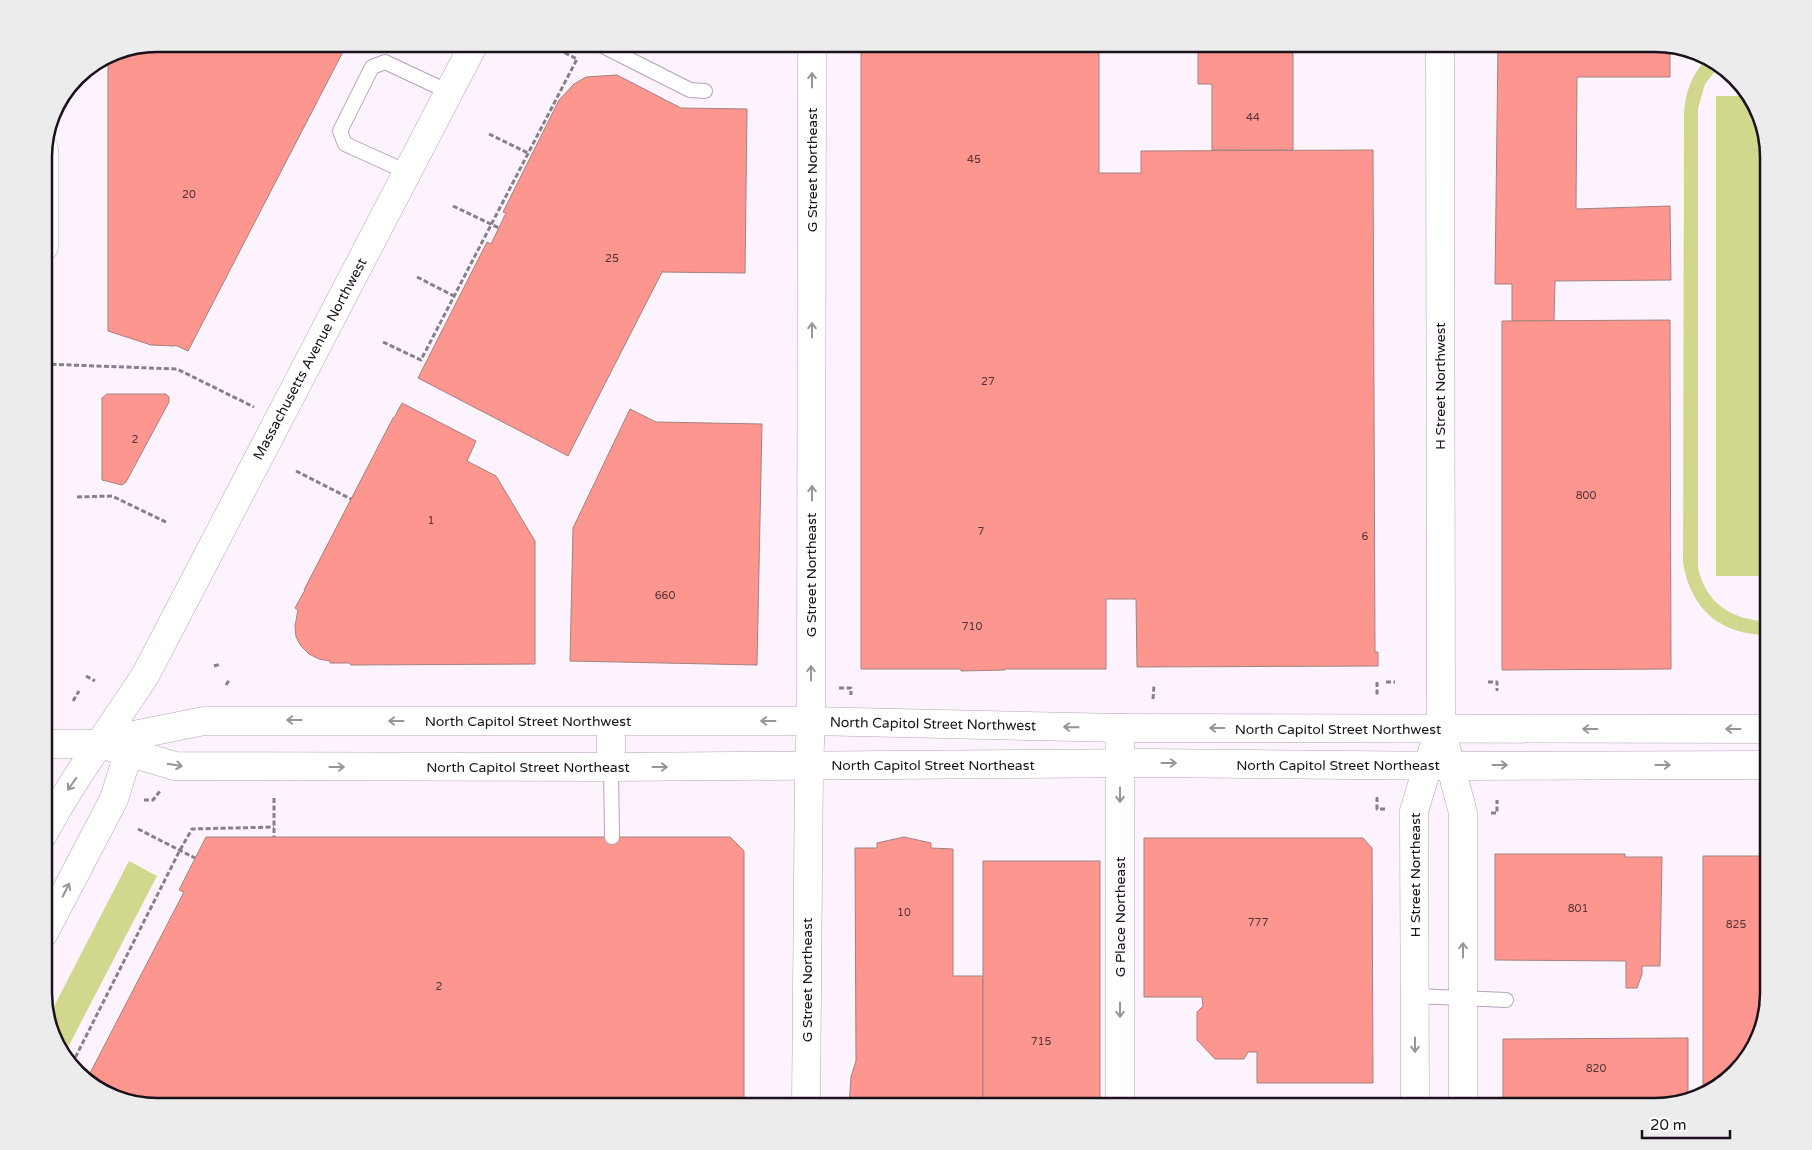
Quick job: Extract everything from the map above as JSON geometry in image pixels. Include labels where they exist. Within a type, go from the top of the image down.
[{"type":"main road","name":"Massachusetts Avenue Northwest","points":[[53,816],[63,797],[146,674],[470,52]]},
{"type":"main road","name":"G Street Northeast","points":[[806,1098],[811,722],[812,52]]},
{"type":"main road","name":"H Street Northwest","points":[[1440,52],[1440,729]]},
{"type":"main road","name":"Massachusetts Avenue Northwest","points":[[53,916],[114,799],[131,744],[146,674]]},
{"type":"main road","name":"North Capitol Street Northwest","points":[[131,744],[204,721],[811,722],[1120,728],[1760,729]]},
{"type":"main road","points":[[611,722],[611,768]]},
{"type":"main road","name":"G Place Northeast","points":[[1120,728],[1120,1098]]},
{"type":"main road","name":"H Street Northeast","points":[[1415,1098],[1414,811],[1440,765],[1440,729]]},
{"type":"main road","points":[[1697,729],[1697,765]]},
{"type":"main road","name":"North Capitol Street Northeast","points":[[53,744],[131,744],[175,766],[611,768],[1120,764],[1760,765]]},
{"type":"main road","points":[[1440,765],[1463,813],[1463,1098]]},
{"type":"lane","points":[[615,52],[690,90],[705,91]]},
{"type":"lane","points":[[407,172],[345,144],[340,131],[372,67],[385,62],[449,92]]},
{"type":"lane","points":[[611,768],[612,837]]},
{"type":"lane","points":[[1415,996],[1506,1000]]},
{"type":"path","points":[[384,342],[421,360],[576,59],[562,52]]},
{"type":"path","points":[[490,134],[528,154]]},
{"type":"path","points":[[453,206],[499,228]]},
{"type":"path","points":[[416,277],[454,296]]},
{"type":"path","points":[[53,364],[177,369],[278,419]]},
{"type":"path","points":[[296,471],[351,499]]},
{"type":"path","points":[[77,496],[112,496],[168,523]]},
{"type":"path","points":[[214,666],[221,664]]},
{"type":"path","points":[[86,676],[95,681]]},
{"type":"path","points":[[226,685],[230,679]]},
{"type":"path","points":[[1377,682],[1377,697]]},
{"type":"path","points":[[1386,682],[1395,682]]},
{"type":"path","points":[[1488,682],[1497,682],[1497,692]]},
{"type":"path","points":[[1153,702],[1154,685]]},
{"type":"path","points":[[836,688],[851,688]]},
{"type":"path","points":[[73,701],[79,691]]},
{"type":"path","points":[[141,799],[154,800],[160,791]]},
{"type":"path","points":[[1377,797],[1377,809],[1387,809]]},
{"type":"path","points":[[274,798],[274,837]]},
{"type":"path","points":[[1488,813],[1497,813],[1497,800]]},
{"type":"path","points":[[75,1058],[192,829],[274,827]]},
{"type":"path","points":[[138,829],[195,858]]},
{"type":"green space","points":[[1702,64],[1715,71],[1705,84],[1698,108],[1698,567],[1707,591],[1714,600],[1722,608],[1743,618],[1760,620],[1760,635],[1736,630],[1723,625],[1711,617],[1693,594],[1683,563],[1684,113],[1690,84]]},
{"type":"green space","points":[[1716,96],[1740,96],[1752,117],[1759,143],[1760,157],[1760,576],[1716,576]]},
{"type":"green space","points":[[129,861],[157,876],[68,1047],[60,1033],[54,1006]]},
{"type":"building","points":[[157,52],[343,52],[188,351],[175,345],[151,345],[108,331],[108,65],[130,56]]},
{"type":"building","points":[[861,52],[1099,52],[1099,173],[1141,173],[1141,151],[1373,150],[1375,652],[1378,652],[1378,666],[1137,667],[1136,599],[1106,599],[1106,669],[961,671],[961,669],[861,669]]},
{"type":"building","points":[[1198,52],[1293,52],[1293,150],[1212,150],[1212,84],[1198,84]]},
{"type":"building","points":[[1498,52],[1655,52],[1670,54],[1670,77],[1577,77],[1576,209],[1670,206],[1671,280],[1555,281],[1554,321],[1512,321],[1512,284],[1495,284]]},
{"type":"building","points":[[617,75],[681,108],[747,109],[745,273],[662,272],[568,456],[418,378],[487,242],[491,244],[506,213],[503,212],[559,100],[574,84],[586,77]]},
{"type":"building","points":[[1670,320],[1671,669],[1502,670],[1502,321]]},
{"type":"building","points":[[107,394],[166,394],[169,397],[169,402],[126,482],[122,485],[102,480],[102,398]]},
{"type":"building","points":[[402,403],[476,441],[467,461],[496,476],[535,541],[535,664],[351,665],[349,663],[330,663],[330,661],[319,659],[309,654],[296,637],[295,626],[298,610],[295,608]]},
{"type":"building","points":[[630,409],[656,422],[762,424],[757,665],[570,661],[573,528]]},
{"type":"building","points":[[206,837],[730,837],[744,851],[744,1098],[157,1098],[123,1092],[111,1087],[90,1073],[184,892],[179,890]]},
{"type":"building","points":[[904,837],[931,843],[931,848],[953,849],[953,976],[983,976],[983,1098],[850,1098],[851,1077],[856,1061],[855,848],[877,848],[877,843]]},
{"type":"building","points":[[1144,838],[1363,838],[1372,848],[1373,1083],[1257,1083],[1257,1052],[1248,1052],[1244,1059],[1215,1059],[1197,1040],[1197,1012],[1203,1006],[1202,997],[1144,997]]},
{"type":"building","points":[[1495,854],[1625,854],[1625,857],[1662,857],[1660,966],[1642,966],[1642,974],[1637,988],[1626,988],[1626,961],[1495,960]]},
{"type":"building","points":[[1703,856],[1760,856],[1760,993],[1756,1020],[1749,1039],[1734,1062],[1724,1072],[1703,1086]]},
{"type":"building","points":[[983,861],[1100,861],[1100,1098],[983,1098]]},
{"type":"building","points":[[1688,1038],[1688,1092],[1655,1098],[1503,1098],[1503,1039]]}]
